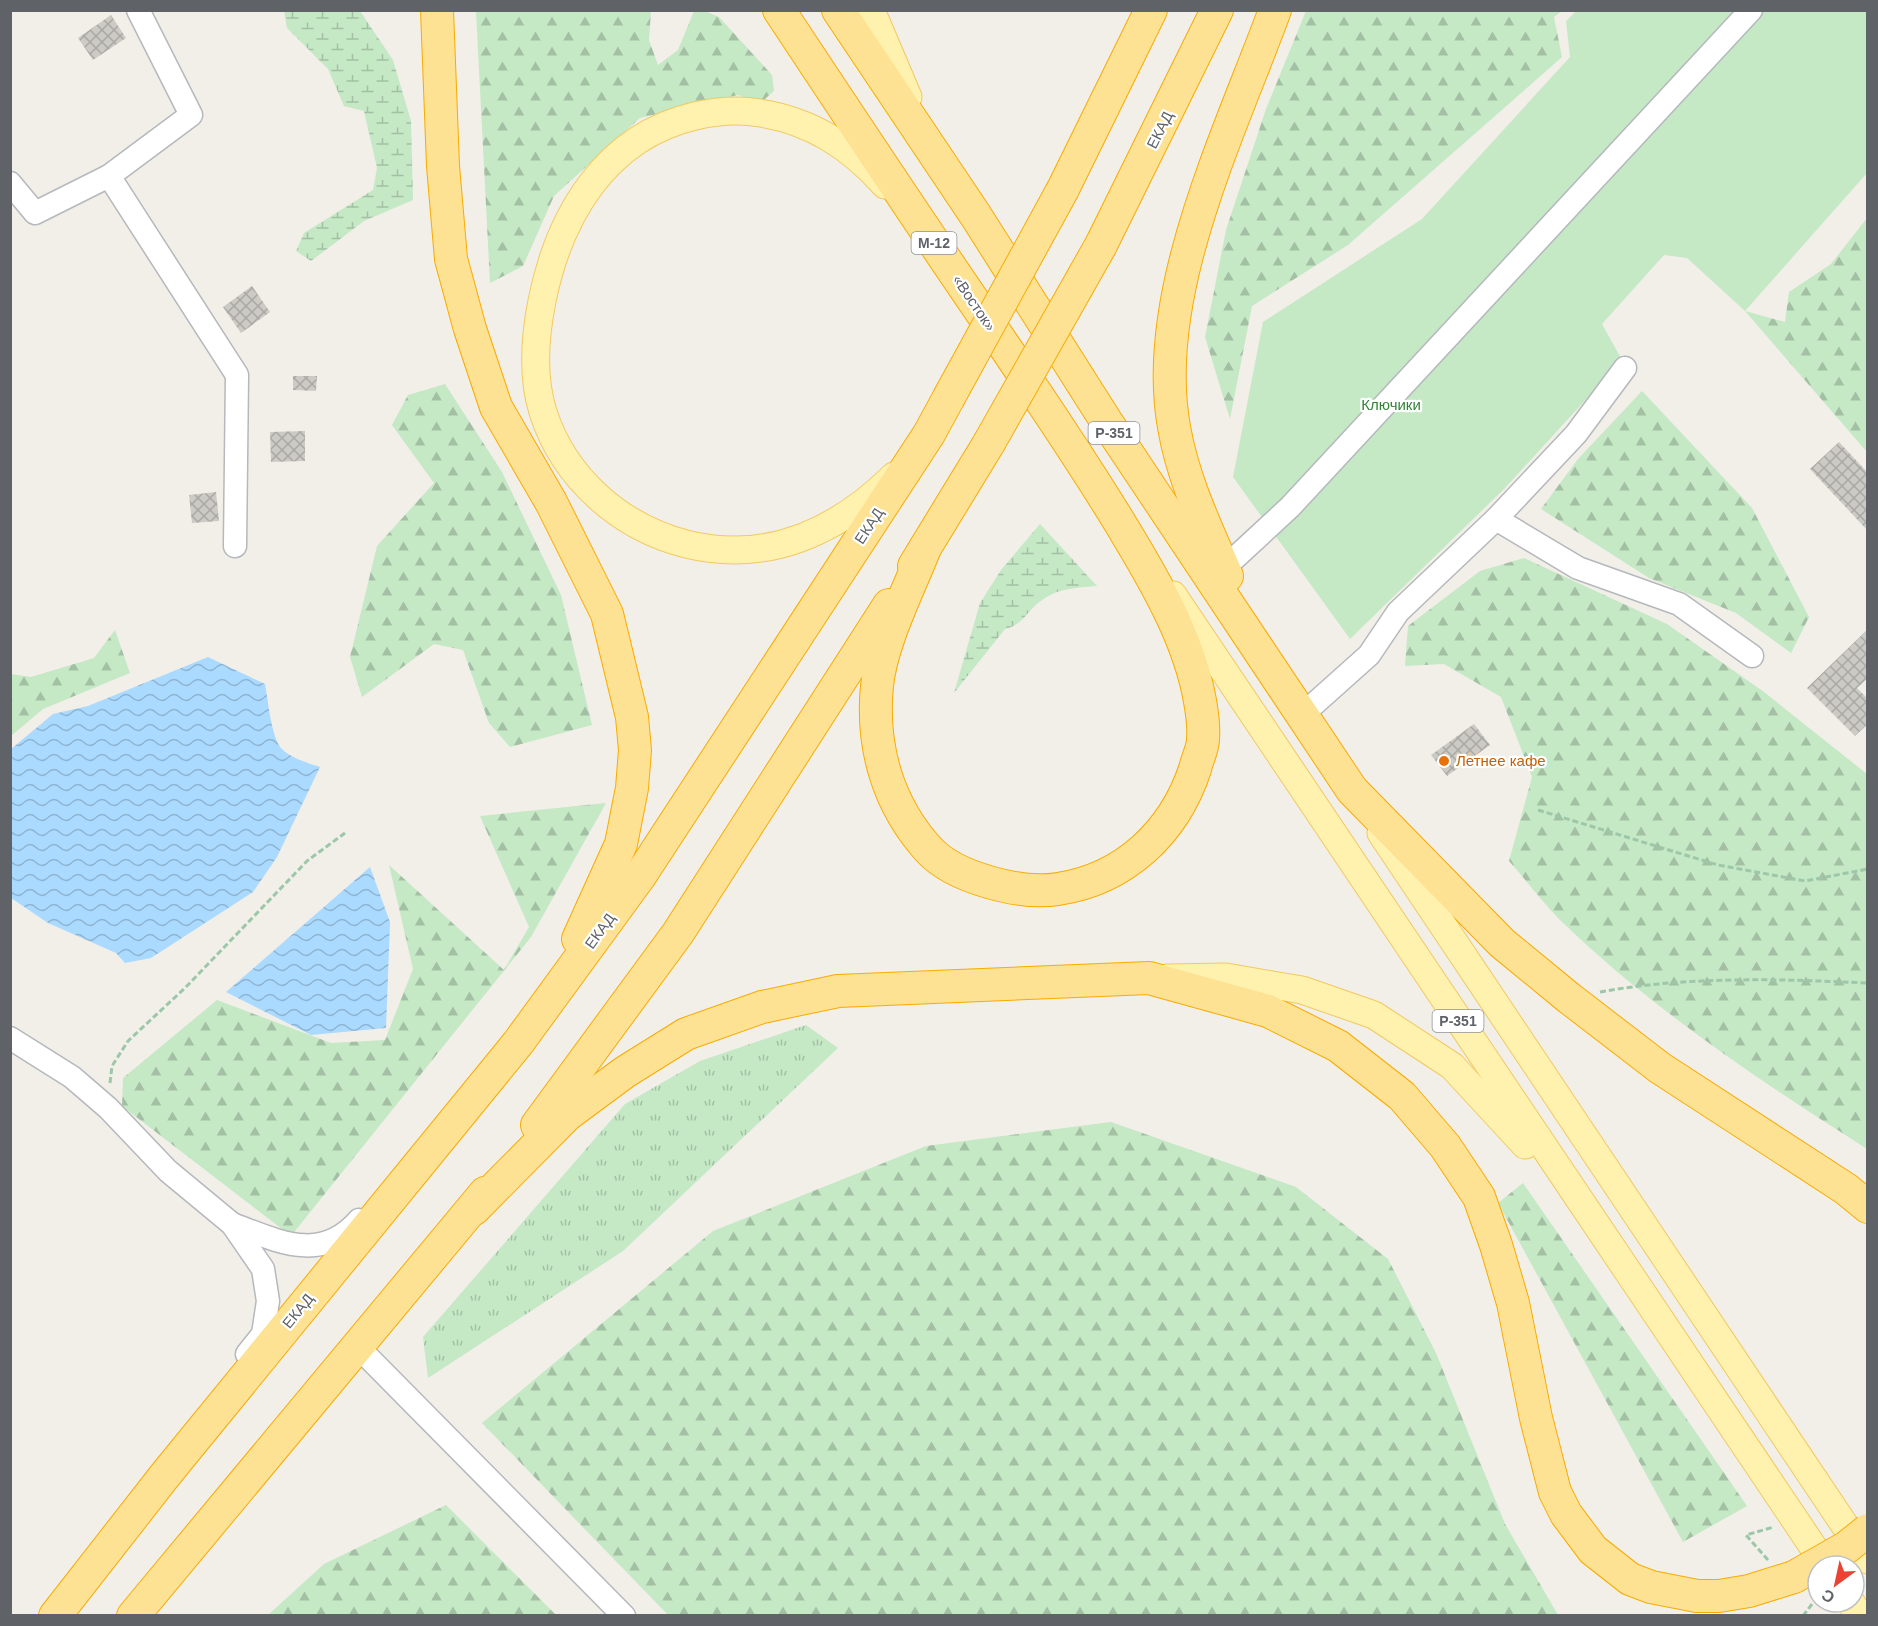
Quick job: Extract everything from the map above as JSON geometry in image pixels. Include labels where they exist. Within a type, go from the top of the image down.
[{"type":"highway","points":[[437,10],[443,166],[451,259],[470,329],[496,407],[551,502],[608,614],[632,717],[635,750],[632,788],[621,844],[579,937],[518,1043]]},
{"type":"highway","name":"«Восток»","points":[[779,10],[1091,475],[1153,578],[1182,639],[1199,699],[1203,741],[1187,791],[1156,840],[1115,871],[1078,886],[1047,891],[1019,889],[972,876],[945,862],[936,857],[910,829],[893,796],[879,757],[877,683],[895,622],[926,548]]},
{"type":"highway","name":"Р-351","points":[[838,10],[976,216],[1108,424],[1216,571],[1257,646],[1352,790]]},
{"type":"highway","name":"ЕКАД","points":[[55,1616],[166,1474],[518,1043],[640,876],[929,434],[1063,189],[1151,10]]},
{"type":"highway","name":"ЕКАД","points":[[358,1347],[474,1209],[678,933],[926,548],[989,443],[1101,245],[1216,10]]},
{"type":"highway","points":[[1216,571],[1187,484],[1173,425],[1170,360],[1176,299],[1207,194],[1275,10]]},
{"type":"highway","points":[[1352,790],[1502,943],[1569,998],[1660,1068],[1846,1190],[1868,1207]]},
{"type":"highway","points":[[474,1209],[567,1115],[625,1072],[686,1034],[762,1007],[838,991],[1149,978],[1268,1011],[1338,1046],[1402,1096],[1445,1146],[1479,1197],[1513,1303],[1536,1418],[1555,1492],[1566,1514],[1593,1550],[1630,1579],[1651,1587],[1698,1596],[1719,1596],[1806,1586]]},
{"type":"highway","points":[[133,1616],[358,1347]]},
{"type":"highway","points":[[1839,1554],[1868,1530]]},
{"type":"main road","points":[[871,10],[922,126],[976,216]]},
{"type":"main road","points":[[929,434],[906,465],[878,492],[843,519],[814,534],[791,543],[751,550],[696,546],[672,540],[636,526],[603,502],[569,465],[542,411],[537,381],[538,321],[546,279],[561,234],[593,179],[624,149],[662,126],[713,112],[742,110],[777,116],[817,129],[843,146],[884,183],[949,266]]},
{"type":"main road","name":"Р-351","points":[[1091,475],[1818,1554]]},
{"type":"main road","name":"Р-351","points":[[1352,790],[1868,1560]]},
{"type":"main road","points":[[1149,978],[1226,977],[1302,990],[1374,1015],[1452,1066],[1580,1204]]},
{"type":"street","points":[[10,183],[35,213],[109,176],[191,116],[138,10]]},
{"type":"street","points":[[1216,571],[1290,507],[1751,10]]},
{"type":"street","points":[[109,176],[237,375],[235,546]]},
{"type":"street","points":[[1303,714],[1369,655],[1398,612],[1496,519],[1576,434],[1625,368]]},
{"type":"street","points":[[1496,519],[1578,568],[1679,604],[1752,656]]},
{"type":"street","points":[[10,1038],[72,1077],[108,1108],[168,1171],[232,1224],[263,1269],[268,1301],[263,1334],[195,1421],[166,1474]]},
{"type":"street","points":[[232,1224],[274,1240],[304,1247],[328,1245],[348,1234],[397,1176],[450,1125]]},
{"type":"street","points":[[358,1347],[624,1616]]},
{"type":"path","points":[[1538,810],[1718,865],[1805,881],[1868,869]]},
{"type":"path","points":[[108,1108],[112,1066],[128,1041],[184,988],[307,861],[345,833]]},
{"type":"path","points":[[1569,998],[1644,984],[1808,980],[1868,983]]},
{"type":"path","points":[[1784,1525],[1746,1535],[1777,1569],[1806,1586],[1803,1616]]},
{"type":"green space","points":[[284,11],[360,11],[393,60],[411,121],[413,200],[364,221],[311,261],[296,251],[304,233],[373,190],[377,168],[364,111],[344,106],[328,69],[287,28]]},
{"type":"green space","points":[[476,11],[651,11],[649,40],[658,65],[678,50],[694,11],[705,11],[719,17],[772,75],[774,91],[759,104],[738,95],[640,118],[554,196],[523,266],[490,283]]},
{"type":"green space","points":[[1306,11],[1562,11],[1554,17],[1562,57],[1348,245],[1252,306],[1230,419],[1205,337],[1226,230],[1266,109]]},
{"type":"green space","name":"Ключики","points":[[1576,11],[1867,11],[1867,173],[1745,311],[1687,258],[1664,255],[1602,324],[1622,360],[1504,489],[1350,639],[1233,477],[1263,322],[1422,219],[1570,57],[1566,21]]},
{"type":"green space","points":[[1867,218],[1867,452],[1745,311],[1785,322],[1789,292],[1831,264]]},
{"type":"green space","points":[[445,384],[502,472],[561,595],[592,725],[510,747],[489,723],[463,650],[434,644],[362,697],[350,657],[377,546],[434,483],[392,425],[408,395]]},
{"type":"green space","points":[[1642,391],[1752,508],[1809,617],[1791,653],[1736,613],[1649,578],[1541,509],[1578,459]]},
{"type":"green space","points":[[1040,524],[1097,586],[1061,591],[1042,600],[1021,621],[1005,629],[954,693],[980,603],[1001,570]]},
{"type":"green space","points":[[1524,558],[1667,624],[1764,692],[1867,774],[1867,1149],[1747,1070],[1632,984],[1560,920],[1509,861],[1532,777],[1501,697],[1444,664],[1405,666],[1408,626],[1480,571]]},
{"type":"green space","points":[[115,630],[130,673],[43,709],[11,736],[11,674],[31,677],[94,658]]},
{"type":"green space","points":[[606,803],[531,937],[291,1236],[122,1106],[123,1078],[217,1000],[331,1043],[385,1040],[413,969],[389,865],[504,970],[529,927],[480,816]]},
{"type":"green space","points":[[806,1025],[838,1048],[623,1251],[428,1378],[423,1337],[625,1104],[700,1061]]},
{"type":"green space","points":[[1111,1122],[1296,1187],[1388,1259],[1436,1353],[1505,1524],[1558,1615],[668,1615],[482,1423],[713,1231],[926,1146]]},
{"type":"green space","points":[[1523,1183],[1747,1506],[1683,1542],[1498,1203]]},
{"type":"green space","points":[[446,1505],[556,1615],[268,1615],[324,1564]]},
{"type":"water","points":[[208,657],[265,684],[272,726],[281,748],[294,757],[320,767],[277,857],[253,892],[151,958],[125,963],[116,953],[48,923],[11,898],[11,749],[53,714],[88,706]]},
{"type":"water","points":[[370,867],[390,922],[386,1028],[311,1035],[226,992]]},
{"type":"building","points":[[111,15],[126,38],[93,60],[78,38]]},
{"type":"building","points":[[252,286],[270,312],[241,333],[223,307]]},
{"type":"building","points":[[293,376],[317,376],[316,391],[293,390]]},
{"type":"building","points":[[305,431],[305,461],[271,462],[270,432]]},
{"type":"building","points":[[1839,442],[1868,473],[1868,531],[1810,469]]},
{"type":"building","points":[[216,492],[219,521],[192,523],[189,495]]},
{"type":"building","points":[[1868,629],[1868,678],[1857,688],[1868,699],[1868,724],[1855,736],[1807,688]]},
{"type":"building","points":[[1474,724],[1490,745],[1447,776],[1431,755]]},
{"type":"place","name":"Летнее кафе","points":[[1444,761]]}]
